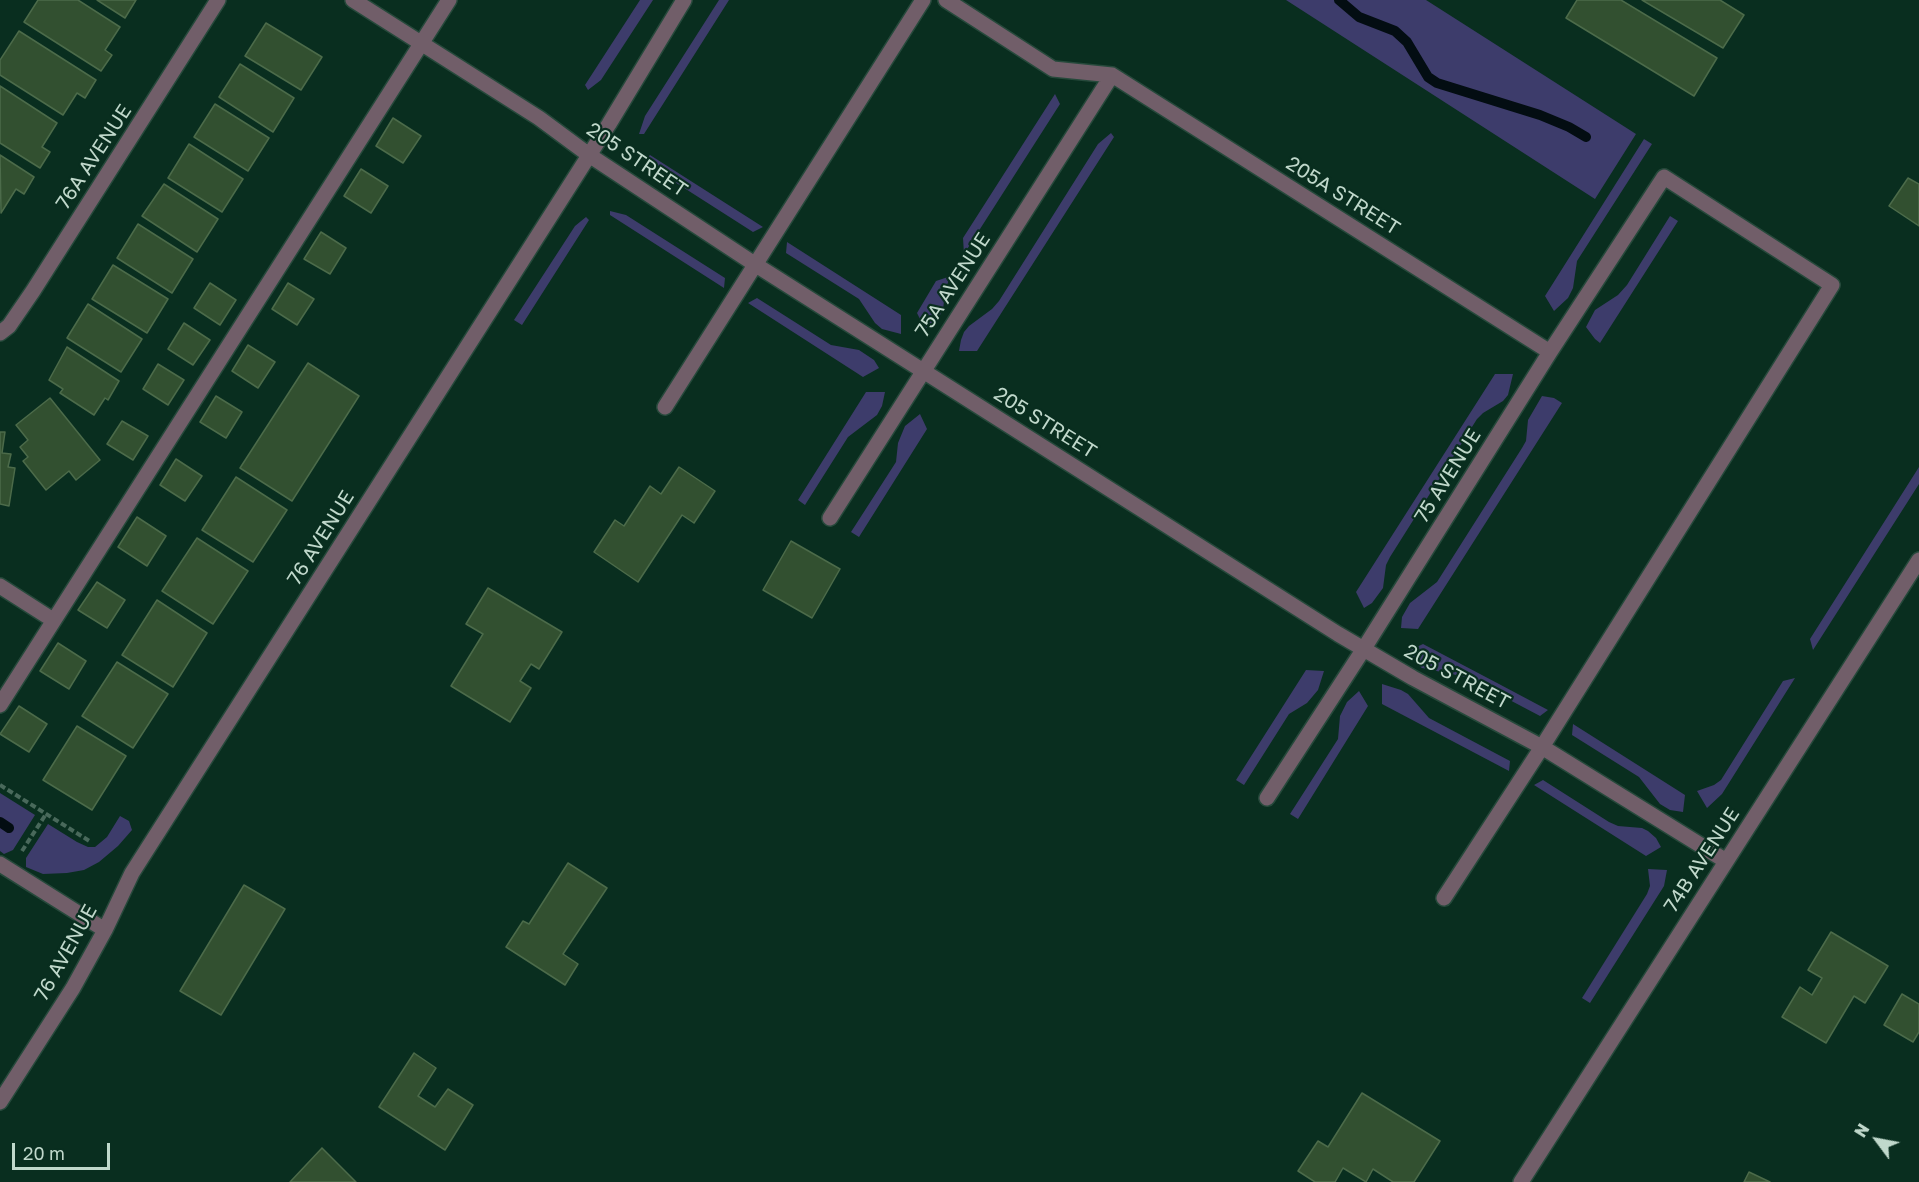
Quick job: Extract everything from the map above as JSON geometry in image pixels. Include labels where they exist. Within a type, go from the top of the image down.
[{"type":"street","name":"76A AVENUE","points":[[0,333],[9,326],[33,291],[218,0]]},
{"type":"street","name":"205 STREET","points":[[353,0],[539,118],[589,155],[756,265],[1363,650],[1542,747],[1726,861]]},
{"type":"street","points":[[0,705],[449,0]]},
{"type":"street","name":"76 AVENUE","points":[[0,1102],[73,988],[105,930],[132,873],[589,155],[684,0]]},
{"type":"street","points":[[665,407],[923,0]]},
{"type":"street","points":[[946,0],[1053,69],[1112,75]]},
{"type":"street","name":"205A STREET","points":[[1112,75],[1550,352]]},
{"type":"street","name":"75A AVENUE","points":[[830,518],[1112,75]]},
{"type":"street","name":"75 AVENUE","points":[[1268,798],[1550,352],[1664,177],[1832,285],[1542,747]]},
{"type":"street","name":"74B AVENUE","points":[[1521,1182],[1919,560]]},
{"type":"street","points":[[0,586],[53,620]]},
{"type":"street","points":[[1444,898],[1542,747]]},
{"type":"street","points":[[5,867],[105,930]]},
{"type":"path","points":[[0,785],[91,842]]},
{"type":"path","points":[[5,867],[46,814]]},
{"type":"shaded area","points":[[640,0],[653,0],[601,80],[588,90],[585,85]]},
{"type":"shaded area","points":[[719,0],[729,0],[644,134],[639,134],[645,116]]},
{"type":"shaded area","points":[[1286,0],[1426,0],[1636,134],[1595,199]]},
{"type":"shaded area","points":[[1055,94],[1060,104],[964,254],[963,238]]},
{"type":"shaded area","points":[[1111,133],[1114,137],[977,351],[959,351],[964,332],[999,301],[1098,144]]},
{"type":"shaded area","points":[[1644,139],[1652,144],[1577,261],[1573,288],[1568,298],[1554,311],[1545,296]]},
{"type":"shaded area","points":[[650,155],[763,227],[753,232],[656,170],[647,158]]},
{"type":"shaded area","points":[[610,211],[626,215],[725,278],[724,288],[610,215]]},
{"type":"shaded area","points":[[1670,216],[1678,221],[1600,343],[1586,327],[1595,310],[1618,295],[1627,285]]},
{"type":"shaded area","points":[[586,217],[589,220],[522,325],[514,320],[575,226]]},
{"type":"shaded area","points":[[787,242],[901,315],[901,334],[882,329],[875,323],[859,299],[786,253]]},
{"type":"shaded area","points":[[951,276],[946,287],[943,309],[939,317],[925,329],[917,313],[936,281]]},
{"type":"shaded area","points":[[757,298],[831,345],[859,350],[874,360],[879,368],[863,377],[748,303]]},
{"type":"shaded area","points":[[1495,374],[1513,374],[1508,395],[1477,419],[1390,557],[1386,565],[1383,588],[1372,603],[1364,608],[1356,592]]},
{"type":"shaded area","points":[[866,392],[885,392],[882,406],[877,415],[848,437],[805,505],[798,500]]},
{"type":"shaded area","points":[[1542,396],[1554,398],[1562,403],[1418,629],[1401,628],[1402,617],[1410,603],[1437,582],[1522,448],[1526,441],[1528,420]]},
{"type":"shaded area","points":[[920,414],[927,429],[859,537],[851,532],[896,462],[898,443],[905,426]]},
{"type":"shaded area","points":[[1919,467],[1919,484],[1813,650],[1810,639]]},
{"type":"shaded area","points":[[1423,644],[1548,710],[1540,716],[1466,677],[1422,668],[1406,652]]},
{"type":"shaded area","points":[[1306,670],[1324,671],[1318,690],[1307,703],[1289,714],[1244,785],[1236,780]]},
{"type":"shaded area","points":[[1795,678],[1722,794],[1707,808],[1697,791],[1721,780],[1783,681]]},
{"type":"shaded area","points":[[1382,684],[1408,694],[1429,718],[1510,761],[1509,771],[1382,704]]},
{"type":"shaded area","points":[[1359,691],[1368,706],[1298,819],[1290,814],[1338,739],[1340,716],[1347,702]]},
{"type":"shaded area","points":[[1573,724],[1685,795],[1683,812],[1670,810],[1660,804],[1639,777],[1572,735]]},
{"type":"shaded area","points":[[1543,780],[1609,822],[1618,826],[1642,828],[1648,831],[1661,847],[1646,856],[1534,785]]},
{"type":"shaded area","points":[[0,793],[35,815],[13,850],[4,854],[0,851]]},
{"type":"shaded area","points":[[120,816],[129,821],[132,830],[99,862],[84,870],[67,873],[43,874],[26,867],[26,858],[48,824],[77,842],[88,847],[95,847],[107,837]]},
{"type":"shaded area","points":[[1648,869],[1667,870],[1664,886],[1590,1003],[1582,998],[1647,894],[1650,886]]},
{"type":"building","points":[[38,0],[78,0],[120,27],[105,50],[112,55],[101,71],[24,22]]},
{"type":"building","points":[[97,0],[136,0],[125,18]]},
{"type":"building","points":[[1577,0],[1621,0],[1717,58],[1694,96],[1566,18]]},
{"type":"building","points":[[1642,0],[1720,0],[1744,15],[1723,48]]},
{"type":"building","points":[[266,23],[322,57],[301,90],[245,56]]},
{"type":"building","points":[[19,31],[96,80],[85,98],[77,93],[63,115],[0,75],[0,60]]},
{"type":"building","points":[[240,64],[294,98],[273,132],[219,97]]},
{"type":"building","points":[[0,86],[57,123],[42,147],[50,152],[40,168],[0,143]]},
{"type":"building","points":[[215,104],[269,138],[248,171],[194,137]]},
{"type":"building","points":[[393,118],[421,136],[403,163],[376,146]]},
{"type":"building","points":[[189,144],[243,179],[222,212],[168,178]]},
{"type":"building","points":[[0,155],[34,177],[24,194],[16,189],[1,213]]},
{"type":"building","points":[[361,169],[388,186],[371,213],[344,196]]},
{"type":"building","points":[[1908,178],[1919,184],[1919,226],[1889,206]]},
{"type":"building","points":[[164,184],[218,219],[197,252],[142,216]]},
{"type":"building","points":[[138,224],[193,259],[172,293],[117,258]]},
{"type":"building","points":[[321,232],[346,248],[330,274],[304,259]]},
{"type":"building","points":[[113,265],[168,299],[147,333],[92,299]]},
{"type":"building","points":[[210,283],[236,300],[220,325],[194,308]]},
{"type":"building","points":[[288,283],[314,299],[297,325],[272,309]]},
{"type":"building","points":[[88,304],[142,339],[121,372],[67,338]]},
{"type":"building","points":[[184,323],[210,340],[193,365],[168,349]]},
{"type":"building","points":[[248,345],[275,362],[258,388],[232,371]]},
{"type":"building","points":[[67,347],[119,381],[108,400],[105,398],[94,415],[60,393],[63,389],[49,380]]},
{"type":"building","points":[[308,363],[359,396],[292,501],[240,468]]},
{"type":"building","points":[[158,364],[184,380],[168,405],[143,389]]},
{"type":"building","points":[[216,396],[242,412],[226,438],[200,422]]},
{"type":"building","points":[[50,398],[100,460],[76,480],[69,471],[46,490],[23,461],[28,457],[20,447],[28,440],[16,425]]},
{"type":"building","points":[[122,421],[148,436],[133,460],[107,444]]},
{"type":"building","points":[[0,432],[5,432],[2,453],[11,454],[8,467],[15,468],[9,506],[0,504]]},
{"type":"building","points":[[176,459],[202,476],[185,501],[160,485]]},
{"type":"building","points":[[679,467],[715,491],[694,523],[682,515],[638,582],[594,552],[615,520],[624,526],[650,486],[661,494]]},
{"type":"building","points":[[236,477],[287,510],[253,562],[202,530]]},
{"type":"building","points":[[137,517],[166,536],[147,566],[118,547]]},
{"type":"building","points":[[197,538],[248,571],[213,624],[162,591]]},
{"type":"building","points":[[791,541],[840,569],[812,618],[763,590]]},
{"type":"building","points":[[97,582],[125,600],[107,628],[78,610]]},
{"type":"building","points":[[488,588],[562,632],[539,669],[531,664],[520,681],[531,688],[510,722],[451,686],[483,634],[466,624]]},
{"type":"building","points":[[157,600],[207,633],[173,687],[122,655]]},
{"type":"building","points":[[58,643],[86,661],[69,689],[40,671]]},
{"type":"building","points":[[117,662],[168,694],[133,748],[82,716]]},
{"type":"building","points":[[19,706],[47,724],[29,752],[0,734]]},
{"type":"building","points":[[77,726],[126,756],[92,810],[43,780]]},
{"type":"building","points":[[568,863],[607,888],[563,954],[578,964],[565,985],[506,947],[523,921],[529,924]]},
{"type":"building","points":[[244,885],[285,909],[221,1015],[180,991]]},
{"type":"building","points":[[1831,932],[1888,966],[1865,1003],[1854,996],[1826,1043],[1782,1017],[1800,987],[1812,995],[1822,978],[1808,970]]},
{"type":"building","points":[[1902,994],[1919,1004],[1919,1032],[1913,1042],[1884,1025]]},
{"type":"building","points":[[414,1053],[436,1068],[418,1096],[435,1107],[448,1089],[473,1105],[445,1150],[379,1107]]},
{"type":"building","points":[[1362,1093],[1440,1141],[1414,1182],[1393,1182],[1373,1169],[1366,1182],[1343,1168],[1335,1182],[1315,1182],[1298,1171],[1318,1141],[1328,1147]]},
{"type":"building","points":[[322,1148],[356,1182],[290,1182]]},
{"type":"building","points":[[1749,1172],[1770,1182],[1744,1182]]},
{"type":"waterway","points":[[1339,0],[1359,17],[1395,31],[1407,42],[1428,77],[1437,83],[1540,115],[1586,137]]},
{"type":"waterway","points":[[0,822],[9,828]]}]
